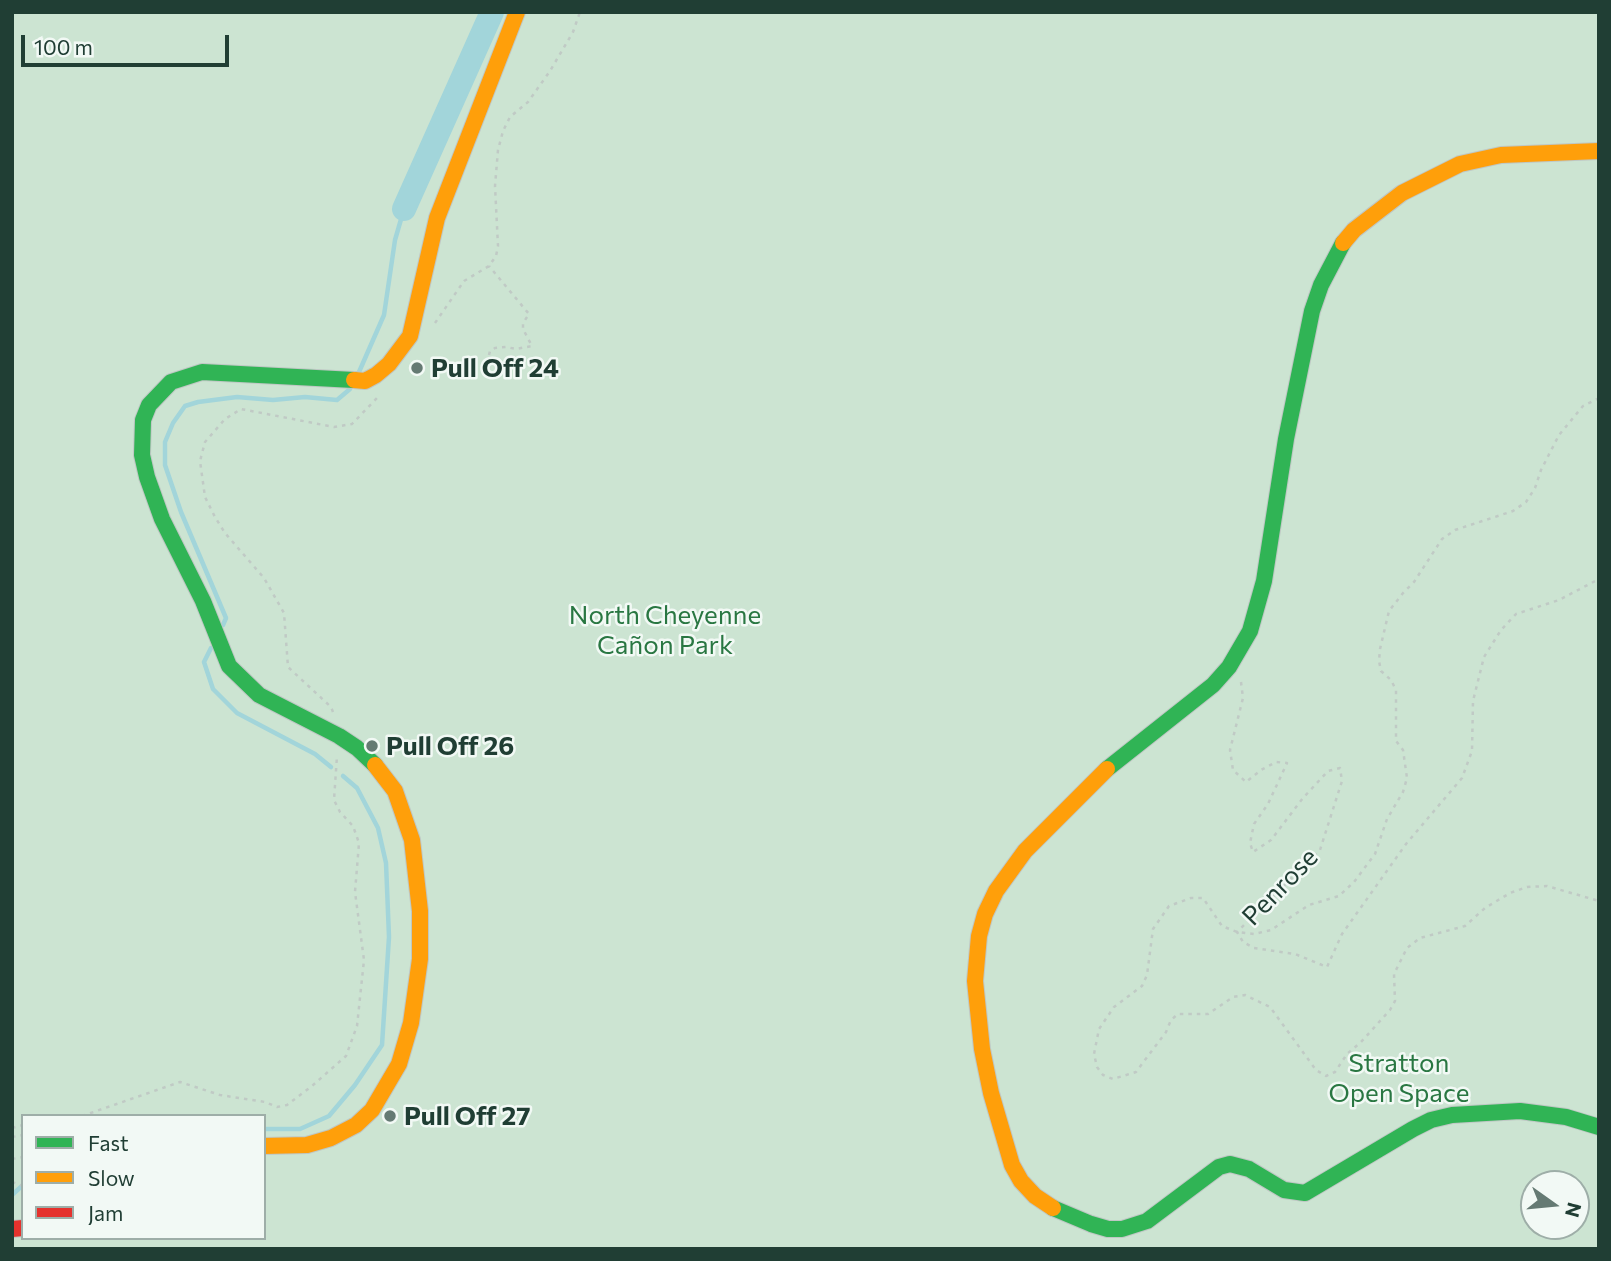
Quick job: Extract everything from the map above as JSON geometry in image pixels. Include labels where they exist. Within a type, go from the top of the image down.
[{"type":"street","points":[[266,1146],[307,1146],[331,1138],[356,1125],[372,1110],[399,1064],[411,1023],[420,958],[420,911],[411,840],[395,791],[384,774],[357,748],[259,695],[229,666],[162,519],[146,477],[141,436],[143,420],[149,405],[171,382],[202,372],[365,381],[389,364],[410,335],[436,218],[517,12]]},
{"type":"street","points":[[1599,151],[1501,155],[1460,164],[1402,192],[1361,224],[1340,247],[1321,285],[1312,311],[1286,439],[1257,612],[1250,631],[1229,667],[1213,685],[1108,768],[1026,851],[996,891],[985,914],[976,957],[977,1013],[991,1093],[1012,1165],[1021,1181],[1035,1196],[1051,1207],[1091,1224],[1122,1229],[1147,1221],[1219,1167],[1230,1164],[1240,1165],[1284,1190],[1305,1193],[1413,1129],[1431,1120],[1452,1115],[1520,1111],[1566,1117],[1599,1127]]},
{"type":"path","points":[[498,246],[495,186],[498,150],[503,131],[510,117],[528,102],[550,71],[573,32],[580,12]]},
{"type":"path","points":[[489,266],[528,314],[523,329],[532,346],[516,349],[495,348],[489,355]]},
{"type":"path","points":[[1599,398],[1583,406],[1559,435],[1535,488],[1525,502],[1513,511],[1455,530],[1442,539],[1414,582],[1389,611],[1379,661],[1381,670],[1396,690],[1396,741],[1402,750],[1408,778],[1404,792],[1387,819],[1375,854],[1354,882],[1339,896],[1309,905],[1271,930],[1254,934],[1237,932],[1222,926],[1203,898],[1191,898],[1169,906],[1153,929],[1147,975],[1142,986],[1114,1007],[1099,1029],[1094,1054],[1097,1068],[1103,1075],[1113,1079],[1136,1072],[1166,1032],[1171,1020],[1178,1014],[1208,1014],[1233,997],[1245,995],[1270,1007],[1316,1070],[1326,1076],[1335,1072],[1347,1054],[1390,1010],[1395,1001],[1394,974],[1407,948],[1420,938],[1465,926],[1485,908],[1510,893],[1527,887],[1547,886],[1599,901]]},
{"type":"path","points":[[88,1114],[180,1082],[220,1095],[265,1102],[277,1107],[287,1105],[312,1087],[346,1056],[357,1026],[364,960],[355,892],[359,843],[353,826],[340,812],[334,800],[339,736],[331,707],[288,667],[284,613],[278,601],[264,578],[225,533],[205,497],[200,461],[205,442],[225,419]]},
{"type":"path","name":"Penrose","points":[[1229,667],[1241,683],[1243,698],[1230,750],[1233,770],[1246,782],[1276,762],[1287,762],[1268,804],[1254,824],[1250,843],[1253,852],[1271,840],[1328,771],[1340,768],[1342,781],[1320,849],[1237,932],[1243,942],[1255,948],[1295,954],[1327,967],[1342,934],[1406,844],[1462,778],[1472,751],[1473,701],[1484,657],[1501,630],[1516,614],[1559,600],[1599,579]]},
{"type":"green space","name":"North Cheyenne Cañon Park","points":[[12,12],[1599,12],[1599,1249],[12,1249]]},
{"type":"waterway","points":[[404,209],[492,12]]},
{"type":"waterway","points":[[359,372],[384,315],[395,240],[404,209]]},
{"type":"waterway","points":[[223,625],[226,618],[181,512],[165,465],[165,442],[173,423],[185,406],[198,402],[237,397],[337,400],[350,389]]},
{"type":"waterway","points":[[211,648],[204,662],[213,689],[237,713],[315,754],[331,767]]},
{"type":"waterway","points":[[266,1129],[300,1129],[329,1116],[355,1085],[382,1045],[389,937],[386,863],[378,828],[357,788],[343,776]]},
{"type":"waterway","points":[[12,1195],[21,1187]]},
{"type":"traffic: fast","points":[[1107,769],[1213,685],[1229,667],[1250,631],[1264,581],[1286,439],[1312,311],[1321,285],[1343,243]]},
{"type":"traffic: fast","points":[[354,380],[202,372],[171,382],[149,405],[143,420],[142,455],[162,519],[203,601],[229,666],[259,695],[339,736],[375,765]]},
{"type":"traffic: fast","points":[[1053,1208],[1091,1224],[1108,1229],[1122,1229],[1147,1221],[1219,1167],[1230,1164],[1249,1169],[1284,1190],[1305,1193],[1413,1129],[1431,1120],[1452,1115],[1520,1111],[1566,1117],[1599,1127]]},
{"type":"traffic: slow","points":[[354,380],[365,381],[376,375],[389,364],[410,336],[437,218],[517,12]]},
{"type":"traffic: slow","points":[[1343,243],[1354,230],[1402,193],[1460,164],[1501,155],[1599,151]]},
{"type":"traffic: slow","points":[[266,1146],[307,1145],[331,1138],[356,1125],[372,1110],[399,1064],[411,1023],[420,959],[420,911],[412,840],[395,791],[375,765]]},
{"type":"traffic: slow","points":[[1053,1208],[1035,1196],[1021,1181],[1012,1165],[991,1093],[982,1049],[975,981],[979,936],[985,914],[996,891],[1025,851],[1107,769]]},
{"type":"traffic: jam","points":[[12,1229],[21,1228]]},
{"type":"place","name":"Pull Off 24","points":[[417,368]]},
{"type":"place","name":"Pull Off 26","points":[[372,746]]},
{"type":"place","name":"Pull Off 27","points":[[390,1116]]},
{"type":"park label","name":"Stratton Open Space","points":[[1399,1078]]}]
